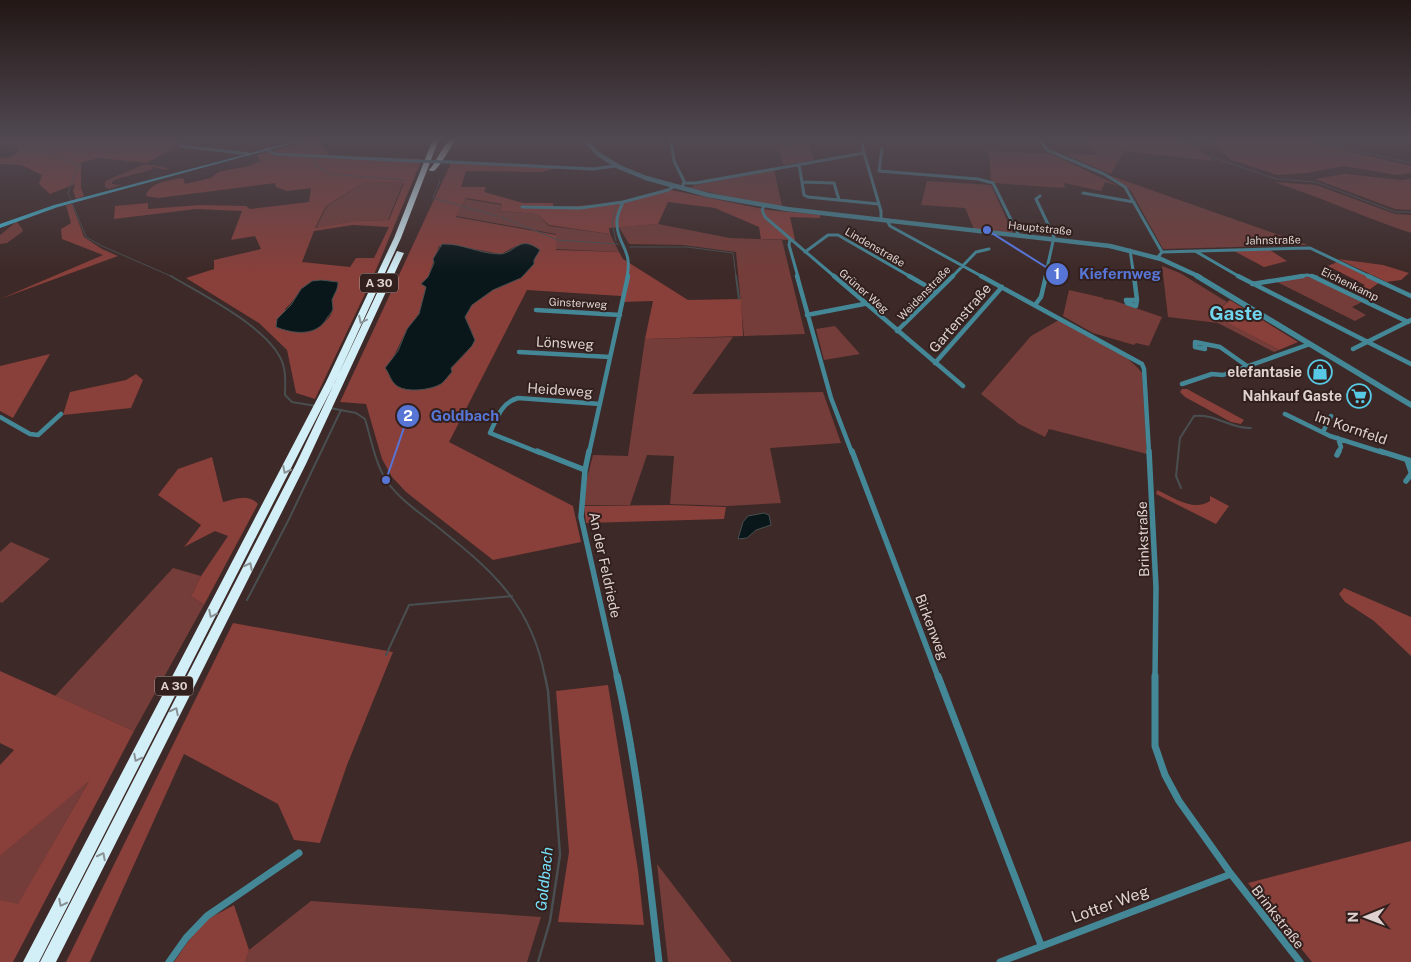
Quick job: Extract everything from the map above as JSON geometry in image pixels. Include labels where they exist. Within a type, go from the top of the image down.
[{"type":"highway","name":"A 30","points":[[31,962],[324,406],[392,255],[419,184]]},
{"type":"highway","name":"A 30","points":[[48,962],[390,275],[426,184]]},
{"type":"main road","points":[[0,232],[1,226],[33,213],[138,184]]},
{"type":"street","name":"Hauptstraße","points":[[675,184],[764,206],[1054,240],[1130,250],[1158,257],[1182,267],[1209,282],[1411,405]]},
{"type":"street","points":[[522,207],[572,208],[623,202],[686,184]]},
{"type":"street","points":[[802,184],[804,195],[808,197],[880,204]]},
{"type":"street","points":[[835,184],[839,200]]},
{"type":"street","points":[[874,184],[884,220]]},
{"type":"street","points":[[993,184],[1019,236]]},
{"type":"street","points":[[1121,184],[1128,190],[1162,252],[1158,257]]},
{"type":"street","points":[[1083,193],[1134,202]]},
{"type":"street","points":[[1035,305],[1041,297],[1054,240],[1054,234],[1036,198],[1040,196]]},
{"type":"street","name":"An der Feldriede","points":[[623,202],[619,211],[616,232],[628,250],[630,258],[620,315],[585,470],[581,517],[627,721],[649,873],[658,962]]},
{"type":"street","name":"Grüner Weg","points":[[764,206],[763,215],[864,304],[962,386]]},
{"type":"street","name":"Brinkstraße","points":[[884,220],[890,226],[1136,359],[1144,369],[1156,587],[1155,746],[1165,775],[1179,801],[1231,874],[1300,962]]},
{"type":"street","name":"Lindenstraße","points":[[805,252],[828,236],[838,236],[937,292]]},
{"type":"street","name":"Birkenweg","points":[[790,239],[789,245],[807,315],[831,398],[1041,945]]},
{"type":"street","name":"Jahnstraße","points":[[1162,252],[1310,248],[1411,296]]},
{"type":"street","name":"Weidenstraße","points":[[897,331],[976,252],[989,249]]},
{"type":"street","points":[[1130,250],[1137,300]]},
{"type":"street","points":[[1195,251],[1252,284],[1411,364]]},
{"type":"street","points":[[1100,273],[1133,277]]},
{"type":"street","name":"Eichenkamp","points":[[1252,284],[1307,275],[1315,276],[1409,321]]},
{"type":"street","name":"Gartenstraße","points":[[935,363],[1002,287]]},
{"type":"street","points":[[807,315],[864,304]]},
{"type":"street","name":"Ginsterweg","points":[[536,310],[620,315]]},
{"type":"street","name":"Eichenkamp","points":[[1353,349],[1409,321]]},
{"type":"street","points":[[1204,344],[1220,347],[1248,366]]},
{"type":"street","points":[[1182,384],[1212,374],[1223,375],[1310,344]]},
{"type":"street","name":"Lönsweg","points":[[519,352],[610,358]]},
{"type":"street","name":"Heideweg","points":[[585,470],[490,433],[503,404],[510,399],[600,404]]},
{"type":"street","points":[[0,417],[30,434],[38,435],[61,414]]},
{"type":"street","name":"Im Kornfeld","points":[[1285,414],[1296,421],[1338,438],[1409,460]]},
{"type":"street","points":[[1323,432],[1331,416]]},
{"type":"street","points":[[1337,455],[1341,447],[1338,438]]},
{"type":"street","points":[[1406,481],[1411,473],[1409,460]]},
{"type":"street","points":[[169,962],[186,938],[206,916],[299,853]]},
{"type":"street","name":"Lotter Weg","points":[[1000,962],[1231,874]]},
{"type":"shaded area","points":[[39,184],[81,184],[84,196],[76,199],[73,191],[75,184],[50,194]]},
{"type":"shaded area","points":[[105,184],[122,185],[109,189],[105,187]]},
{"type":"shaded area","points":[[158,184],[268,184],[158,198],[146,196],[148,191]]},
{"type":"shaded area","points":[[275,184],[362,184],[326,206],[315,228],[355,221],[389,220],[404,184],[412,184],[373,277],[315,399],[296,393],[287,350],[259,323],[186,278],[214,269],[214,260],[261,249],[255,236],[231,240],[242,211],[196,209],[114,219],[115,206],[148,203],[148,209],[200,205],[246,206],[250,209],[309,202],[311,188],[287,191],[276,187]],"holes":[[[353,225],[389,227],[374,258],[356,258],[350,267],[302,262],[314,231]],[[321,280],[338,282],[333,296],[331,315],[322,324],[310,330],[291,331],[285,309],[304,287]]]},
{"type":"shaded area","points":[[362,184],[403,184],[388,220],[355,221],[316,228],[327,206]]},
{"type":"shaded area","points":[[441,184],[462,184],[461,187],[486,187],[484,192],[523,203],[553,203],[553,207],[621,204],[666,189],[768,210],[820,215],[820,218],[790,217],[795,240],[761,239],[759,227],[715,208],[668,202],[658,224],[609,228],[610,234],[549,225],[537,214],[501,211],[502,204],[466,198],[456,217],[556,235],[556,250],[619,252],[623,259],[688,300],[741,299],[743,336],[645,339],[653,301],[623,302],[621,296],[527,290],[449,442],[573,506],[581,542],[493,560],[406,492],[392,477],[382,459],[366,404],[340,402]],"holes":[[[439,246],[463,247],[501,254],[516,246],[538,252],[533,260],[534,264],[521,278],[493,290],[472,305],[465,317],[472,332],[472,346],[451,369],[418,390],[398,387],[387,370],[407,329],[419,314],[426,287],[421,283],[428,277]]]},
{"type":"shaded area","points":[[777,184],[782,206],[767,205],[690,188],[695,185]]},
{"type":"shaded area","points":[[926,184],[991,185],[1013,233],[974,229],[965,208],[921,205]]},
{"type":"shaded area","points":[[1008,184],[1064,184],[1065,188]]},
{"type":"shaded area","points":[[1068,184],[1104,184],[1101,191]]},
{"type":"shaded area","points":[[1121,184],[1134,184],[1308,245],[1163,249],[1131,191]]},
{"type":"shaded area","points":[[1280,184],[1316,185],[1395,214],[1411,215],[1411,233],[1377,221]]},
{"type":"shaded area","points":[[1328,184],[1411,184],[1411,210],[1395,209]]},
{"type":"shaded area","points":[[466,199],[502,205],[501,211],[537,214],[549,226],[610,234],[619,252],[556,249],[556,234],[456,216]]},
{"type":"shaded area","points":[[72,204],[84,237],[102,249],[118,256],[0,299],[103,255],[62,239],[61,229],[71,223],[66,205]]},
{"type":"shaded area","points":[[16,222],[23,230],[22,232],[7,243],[0,244],[0,235]]},
{"type":"shaded area","points":[[658,224],[730,238],[782,240],[805,334],[744,336],[736,252],[683,245],[629,244],[619,227]]},
{"type":"shaded area","points":[[442,244],[457,245],[492,254],[505,253],[522,244],[533,246],[540,250],[534,260],[534,264],[521,278],[493,290],[472,305],[465,317],[475,340],[472,346],[451,368],[452,372],[441,384],[425,389],[401,388],[393,382],[385,368],[398,351],[407,329],[419,314],[426,287],[421,284],[428,277],[434,263],[433,259]]},
{"type":"shaded area","points":[[1270,250],[1287,261],[1264,267],[1234,251]]},
{"type":"shaded area","points":[[1338,259],[1383,265],[1409,273],[1401,280],[1387,282]]},
{"type":"shaded area","points":[[1337,262],[1380,282],[1369,290],[1378,295],[1369,299],[1353,291],[1365,285],[1328,266]]},
{"type":"shaded area","points":[[1162,266],[1180,273],[1227,302],[1212,315],[1279,350],[1274,352],[1218,323],[1168,317]]},
{"type":"shaded area","points":[[1307,276],[1362,302],[1352,307],[1366,315],[1355,321],[1277,282]]},
{"type":"shaded area","points":[[312,281],[338,282],[337,290],[332,300],[333,309],[323,324],[311,331],[304,332],[276,327],[277,319],[291,305],[301,289]]},
{"type":"shaded area","points":[[1069,290],[1112,300],[1162,317],[1149,346],[1136,343],[1134,345],[1093,333],[1063,316]]},
{"type":"shaded area","points":[[1230,300],[1298,342],[1279,350],[1212,315]]},
{"type":"shaded area","points":[[1059,320],[1115,349],[1142,373],[1147,454],[1049,429],[1045,437],[1019,424],[981,394],[1031,336]]},
{"type":"shaded area","points":[[835,326],[860,354],[824,360],[816,329]]},
{"type":"shaded area","points":[[733,337],[692,394],[823,392],[841,443],[770,448],[781,503],[727,506],[670,504],[674,456],[647,455],[630,505],[584,505],[586,482],[593,455],[628,456],[645,339]]},
{"type":"shaded area","points":[[50,354],[13,418],[0,411],[0,366]]},
{"type":"shaded area","points":[[136,374],[143,380],[131,408],[63,415],[70,392],[126,380]]},
{"type":"shaded area","points":[[1182,389],[1187,389],[1244,420],[1241,424],[1231,422],[1185,397],[1180,392]]},
{"type":"shaded area","points":[[212,457],[223,502],[237,498],[246,498],[258,504],[204,605],[191,596],[201,576],[228,536],[215,531],[184,547],[201,525],[158,495],[178,469]]},
{"type":"shaded area","points":[[1157,490],[1184,503],[1204,504],[1210,501],[1210,496],[1229,506],[1216,524],[1156,494]]},
{"type":"shaded area","points":[[670,505],[726,507],[724,519],[586,523],[584,506]]},
{"type":"shaded area","points":[[764,513],[769,515],[771,525],[756,530],[747,538],[738,539],[743,522],[748,516]]},
{"type":"shaded area","points":[[11,542],[50,559],[2,603],[0,602],[0,552]]},
{"type":"shaded area","points":[[173,568],[201,576],[191,596],[204,605],[134,731],[55,696]]},
{"type":"shaded area","points":[[1344,588],[1411,617],[1411,656],[1374,621],[1345,602],[1339,594]]},
{"type":"shaded area","points":[[233,623],[393,652],[347,765],[320,843],[294,840],[278,804],[184,754],[90,962],[66,962]]},
{"type":"shaded area","points":[[0,671],[134,731],[13,962],[0,962],[0,900],[18,904],[89,781],[0,856],[0,765],[14,750],[0,743]]},
{"type":"shaded area","points":[[608,685],[638,870],[644,925],[558,922],[569,852],[556,691]]},
{"type":"shaded area","points":[[90,779],[18,905],[0,900],[0,856]]},
{"type":"shaded area","points":[[1411,841],[1411,962],[1312,962],[1248,883]]},
{"type":"shaded area","points":[[657,864],[732,962],[668,962]]},
{"type":"shaded area","points":[[311,901],[541,917],[527,962],[245,962],[249,950]]},
{"type":"shaded area","points":[[234,905],[249,950],[245,962],[174,962],[206,920]]},
{"type":"waterway","name":"Goldbach","points":[[71,184],[68,193],[86,237],[172,277]]},
{"type":"waterway","points":[[439,184],[433,198],[497,216]]},
{"type":"waterway","points":[[1321,184],[1395,212],[1411,212]]},
{"type":"waterway","points":[[616,206],[612,223],[616,241]]},
{"type":"waterway","points":[[501,217],[558,240],[618,244]]},
{"type":"waterway","points":[[630,247],[687,247],[733,253],[736,277]]},
{"type":"waterway","points":[[736,276],[739,299]]},
{"type":"waterway","name":"Goldbach","points":[[172,277],[236,315],[268,341],[278,354],[285,371],[285,395],[292,402],[316,406]]},
{"type":"waterway","name":"Goldbach","points":[[330,408],[341,410]]},
{"type":"waterway","points":[[247,600],[289,519],[341,410]]},
{"type":"waterway","name":"Goldbach","points":[[341,410],[356,413],[365,419],[379,466],[386,480],[396,493],[473,556],[490,572],[510,596]]},
{"type":"waterway","points":[[1181,488],[1176,476],[1180,438],[1194,416],[1209,417],[1243,428],[1251,428]]},
{"type":"waterway","points":[[386,655],[409,605],[510,596]]},
{"type":"waterway","name":"Goldbach","points":[[510,596],[530,628],[539,651],[545,677]]},
{"type":"waterway","name":"Goldbach","points":[[538,962],[550,921],[560,855],[548,691],[545,676]]},
{"type":"place","name":"Kiefernweg","points":[[987,230]]},
{"type":"place","name":"elefantasie","points":[[1320,372]]},
{"type":"place","name":"Nahkauf Gaste","points":[[1359,396]]},
{"type":"place","name":"Goldbach","points":[[386,480]]},
{"type":"district","name":"Gaste","points":[[1236,313]]}]
